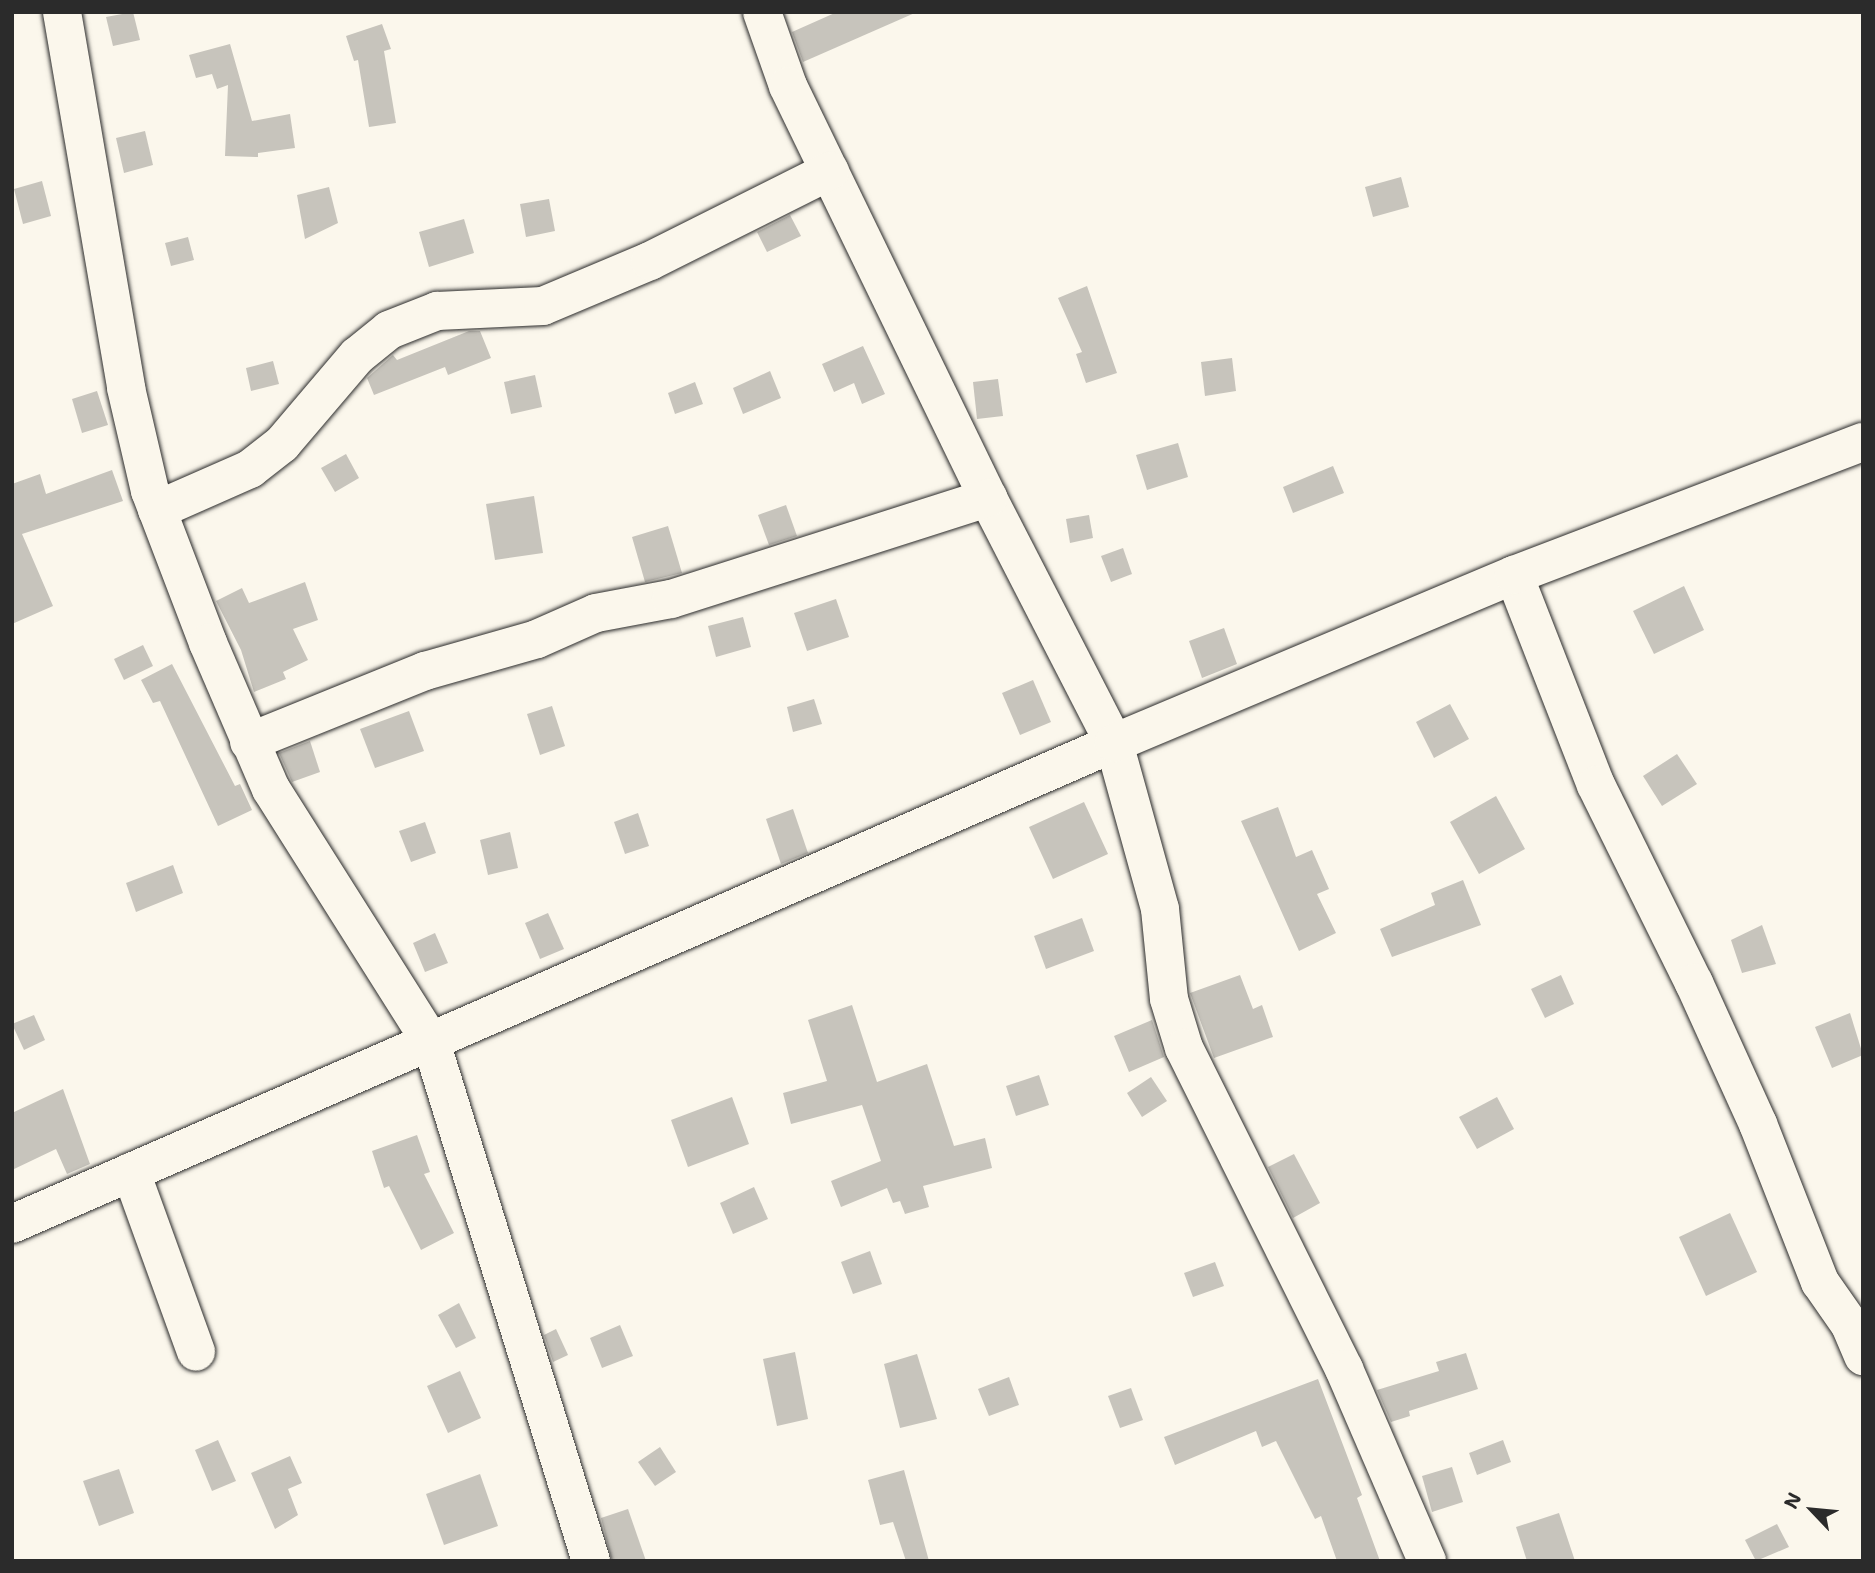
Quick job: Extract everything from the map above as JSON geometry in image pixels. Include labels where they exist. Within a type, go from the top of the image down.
[{"type":"street","points":[[62,12],[126,388],[157,510],[249,742],[322,875],[431,1042],[591,1561]]},
{"type":"street","points":[[762,12],[788,86],[988,498],[1114,743],[1139,819],[1160,908],[1168,999],[1184,1048],[1344,1369],[1427,1561]]},
{"type":"street","points":[[157,510],[250,469],[282,444],[356,356],[389,330],[437,311],[543,306],[650,261],[830,171]]},
{"type":"street","points":[[12,1224],[1114,743],[1514,575],[1863,442]]},
{"type":"street","points":[[249,742],[425,671],[537,639],[596,613],[671,599],[988,498]]},
{"type":"street","points":[[1514,575],[1596,785],[1700,994],[1758,1124],[1820,1282],[1858,1334]]},
{"type":"street","points":[[131,1172],[197,1352]]},
{"type":"building","points":[[133,12],[140,40],[113,46],[106,17]]},
{"type":"building","points":[[837,12],[917,12],[803,62],[792,32]]},
{"type":"building","points":[[382,24],[391,49],[384,51],[396,123],[369,127],[358,60],[354,61],[346,36]]},
{"type":"building","points":[[230,44],[252,121],[290,114],[295,148],[258,153],[258,157],[225,156],[228,85],[217,89],[212,74],[196,78],[189,55]]},
{"type":"building","points":[[145,131],[153,165],[124,173],[116,138]]},
{"type":"building","points":[[1401,177],[1409,207],[1373,217],[1365,187]]},
{"type":"building","points":[[42,181],[51,216],[23,224],[14,189]]},
{"type":"building","points":[[329,187],[338,223],[305,239],[297,195]]},
{"type":"building","points":[[549,199],[555,231],[526,237],[520,204]]},
{"type":"building","points":[[790,215],[801,236],[767,252],[757,232]]},
{"type":"building","points":[[464,219],[474,253],[429,267],[419,232]]},
{"type":"building","points":[[188,237],[194,260],[171,266],[165,243]]},
{"type":"building","points":[[1087,286],[1117,373],[1086,383],[1076,354],[1082,352],[1058,298]]},
{"type":"building","points":[[469,331],[480,331],[491,358],[448,375],[445,367],[374,395],[367,378],[393,355],[397,360]]},
{"type":"building","points":[[863,346],[885,394],[862,404],[854,383],[834,392],[822,364]]},
{"type":"building","points":[[1232,358],[1236,391],[1205,396],[1201,362]]},
{"type":"building","points":[[273,361],[279,384],[251,391],[246,368]]},
{"type":"building","points":[[770,371],[781,398],[743,414],[733,388]]},
{"type":"building","points":[[535,375],[542,407],[511,414],[504,382]]},
{"type":"building","points":[[998,379],[1003,416],[977,419],[973,382]]},
{"type":"building","points":[[695,382],[703,404],[675,414],[668,393]]},
{"type":"building","points":[[97,391],[108,425],[82,433],[72,399]]},
{"type":"building","points":[[1178,443],[1188,477],[1147,490],[1136,455]]},
{"type":"building","points":[[346,454],[359,478],[335,492],[321,468]]},
{"type":"building","points":[[1333,466],[1344,493],[1293,513],[1283,487]]},
{"type":"building","points":[[112,470],[123,501],[22,534],[53,606],[12,624],[12,484],[40,474],[46,494]]},
{"type":"building","points":[[534,496],[543,553],[495,560],[486,504]]},
{"type":"building","points":[[786,505],[797,536],[769,545],[758,515]]},
{"type":"building","points":[[1089,515],[1093,538],[1070,543],[1066,519]]},
{"type":"building","points":[[668,526],[682,573],[645,582],[632,537]]},
{"type":"building","points":[[1123,548],[1132,574],[1111,582],[1101,556]]},
{"type":"building","points":[[305,582],[318,620],[293,629],[308,660],[283,672],[286,679],[254,692],[241,650],[216,601],[242,588],[249,603]]},
{"type":"building","points":[[1684,586],[1704,630],[1654,654],[1633,611]]},
{"type":"building","points":[[836,599],[849,637],[807,651],[794,613]]},
{"type":"building","points":[[743,617],[751,647],[716,657],[708,626]]},
{"type":"building","points":[[1224,628],[1237,664],[1202,678],[1189,641]]},
{"type":"building","points":[[143,645],[153,666],[124,680],[114,659]]},
{"type":"building","points":[[172,664],[235,786],[240,784],[252,810],[218,826],[160,701],[153,703],[141,680]]},
{"type":"building","points":[[1033,680],[1051,722],[1020,735],[1002,693]]},
{"type":"building","points":[[814,699],[822,724],[793,732],[787,707]]},
{"type":"building","points":[[1450,704],[1469,739],[1434,758],[1416,722]]},
{"type":"building","points":[[552,706],[565,746],[540,755],[527,714]]},
{"type":"building","points":[[409,711],[424,751],[375,768],[360,729]]},
{"type":"building","points":[[310,741],[320,772],[292,782],[279,753]]},
{"type":"building","points":[[1677,754],[1697,784],[1662,806],[1643,776]]},
{"type":"building","points":[[1496,796],[1525,849],[1479,874],[1450,822]]},
{"type":"building","points":[[1084,802],[1108,854],[1053,879],[1029,827]]},
{"type":"building","points":[[1278,807],[1296,857],[1312,850],[1329,889],[1317,894],[1336,933],[1299,951],[1241,821]]},
{"type":"building","points":[[793,809],[808,853],[781,864],[766,819]]},
{"type":"building","points":[[638,813],[649,846],[625,854],[614,822]]},
{"type":"building","points":[[425,822],[436,853],[411,862],[399,831]]},
{"type":"building","points":[[510,832],[518,868],[488,875],[480,840]]},
{"type":"building","points":[[173,865],[183,893],[136,912],[126,883]]},
{"type":"building","points":[[1463,880],[1481,925],[1392,957],[1380,929],[1435,905],[1431,893]]},
{"type":"building","points":[[548,913],[564,949],[540,959],[525,923]]},
{"type":"building","points":[[1082,918],[1094,951],[1046,969],[1034,936]]},
{"type":"building","points":[[1762,925],[1776,964],[1742,973],[1731,940]]},
{"type":"building","points":[[435,933],[448,963],[425,972],[413,943]]},
{"type":"building","points":[[1240,975],[1253,1009],[1262,1005],[1273,1037],[1214,1058],[1190,993]]},
{"type":"building","points":[[1561,975],[1574,1004],[1545,1018],[1531,989]]},
{"type":"building","points":[[852,1005],[877,1082],[927,1064],[954,1146],[985,1138],[992,1168],[923,1186],[929,1207],[905,1214],[900,1201],[893,1203],[887,1188],[841,1207],[831,1181],[881,1161],[862,1105],[791,1124],[783,1093],[827,1081],[808,1020]]},
{"type":"building","points":[[1850,1013],[1863,1055],[1832,1068],[1815,1027]]},
{"type":"building","points":[[34,1015],[45,1040],[24,1050],[12,1024]]},
{"type":"building","points":[[1152,1020],[1164,1057],[1129,1072],[1114,1036]]},
{"type":"building","points":[[1039,1075],[1049,1105],[1016,1116],[1006,1086]]},
{"type":"building","points":[[1151,1077],[1167,1101],[1142,1117],[1127,1093]]},
{"type":"building","points":[[63,1089],[90,1164],[67,1174],[56,1149],[12,1170],[12,1113]]},
{"type":"building","points":[[732,1097],[749,1144],[688,1167],[671,1120]]},
{"type":"building","points":[[1497,1097],[1514,1129],[1477,1149],[1459,1117]]},
{"type":"building","points":[[417,1135],[430,1172],[424,1174],[454,1233],[421,1250],[389,1186],[384,1188],[372,1151]]},
{"type":"building","points":[[1294,1154],[1320,1203],[1293,1218],[1268,1167]]},
{"type":"building","points":[[754,1187],[768,1219],[733,1234],[720,1203]]},
{"type":"building","points":[[1730,1213],[1757,1272],[1706,1296],[1679,1237]]},
{"type":"building","points":[[870,1251],[882,1284],[853,1294],[841,1262]]},
{"type":"building","points":[[1215,1262],[1224,1286],[1193,1297],[1184,1273]]},
{"type":"building","points":[[459,1303],[476,1338],[456,1348],[438,1315]]},
{"type":"building","points":[[620,1325],[633,1356],[602,1368],[590,1338]]},
{"type":"building","points":[[556,1329],[568,1355],[553,1362],[544,1335]]},
{"type":"building","points":[[795,1352],[808,1419],[777,1426],[763,1359]]},
{"type":"building","points":[[1466,1353],[1478,1389],[1409,1411],[1410,1416],[1391,1422],[1377,1390],[1439,1371],[1436,1362]]},
{"type":"building","points":[[917,1354],[937,1419],[900,1428],[884,1364]]},
{"type":"building","points":[[460,1371],[481,1418],[448,1433],[427,1386]]},
{"type":"building","points":[[1009,1377],[1019,1405],[989,1416],[978,1389]]},
{"type":"building","points":[[1318,1379],[1362,1495],[1357,1498],[1380,1561],[1337,1561],[1321,1516],[1315,1519],[1276,1441],[1262,1447],[1256,1431],[1175,1465],[1164,1437]]},
{"type":"building","points":[[1131,1388],[1143,1420],[1120,1428],[1108,1396]]},
{"type":"building","points":[[218,1440],[236,1481],[212,1491],[195,1450]]},
{"type":"building","points":[[1503,1440],[1511,1462],[1477,1475],[1469,1453]]},
{"type":"building","points":[[660,1447],[676,1472],[655,1486],[638,1462]]},
{"type":"building","points":[[290,1456],[302,1483],[288,1489],[298,1515],[275,1529],[251,1473]]},
{"type":"building","points":[[1452,1467],[1463,1502],[1432,1512],[1422,1476]]},
{"type":"building","points":[[119,1469],[134,1513],[99,1526],[83,1481]]},
{"type":"building","points":[[904,1470],[929,1561],[906,1561],[893,1522],[880,1525],[868,1480]]},
{"type":"building","points":[[480,1474],[498,1526],[444,1545],[426,1494]]},
{"type":"building","points":[[628,1509],[646,1561],[612,1561],[601,1518]]},
{"type":"building","points":[[1559,1513],[1575,1561],[1527,1561],[1516,1527]]},
{"type":"building","points":[[1777,1524],[1789,1547],[1756,1561],[1745,1540]]}]
